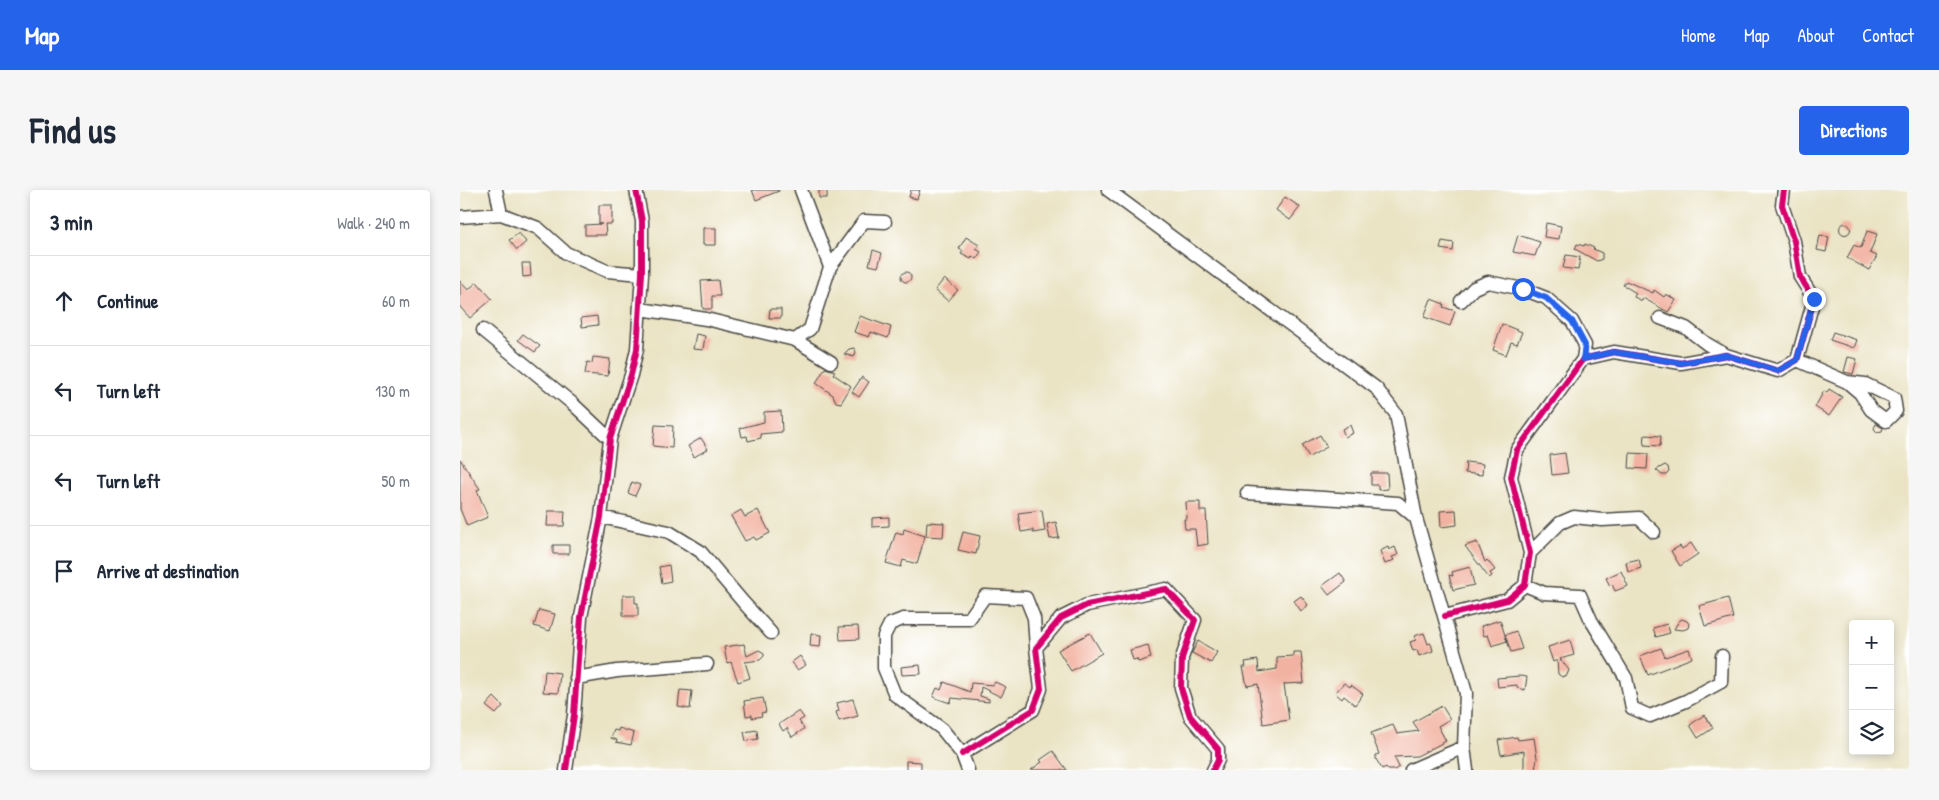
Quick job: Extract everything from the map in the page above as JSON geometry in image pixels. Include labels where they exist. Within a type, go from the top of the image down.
[{"type":"street","points":[[496,190],[501,214]]},
{"type":"street","points":[[566,770],[581,617],[601,517],[610,439],[631,375],[636,349],[642,274],[642,221],[636,190]]},
{"type":"street","points":[[801,190],[830,267]]},
{"type":"street","points":[[1108,190],[1376,388],[1396,414],[1416,518],[1466,693],[1464,747],[1467,770]]},
{"type":"street","points":[[1660,318],[1686,328],[1707,344],[1726,355],[1778,371],[1797,360],[1814,299],[1800,277],[1794,241],[1782,205],[1784,190]]},
{"type":"street","points":[[460,217],[501,214],[538,228],[566,253],[607,271],[642,274]]},
{"type":"street","points":[[796,340],[810,329],[830,267],[864,221],[885,222]]},
{"type":"street","points":[[1444,616],[1507,600],[1525,585],[1530,553],[1511,477],[1517,450],[1583,359],[1585,345],[1572,321],[1546,298],[1523,289],[1488,282],[1474,288],[1461,301]]},
{"type":"street","points":[[640,309],[706,319],[796,340],[831,362]]},
{"type":"street","points":[[483,330],[573,404],[610,439]]},
{"type":"street","points":[[1583,359],[1614,352],[1681,363],[1726,355]]},
{"type":"street","points":[[1797,360],[1847,382]]},
{"type":"street","points":[[1247,493],[1398,503],[1416,518]]},
{"type":"street","points":[[601,517],[669,532],[700,551],[742,602],[771,633]]},
{"type":"street","points":[[1530,553],[1560,523],[1574,517],[1602,520],[1639,518],[1654,532]]},
{"type":"street","points":[[1525,585],[1544,592],[1580,595],[1591,620],[1626,678],[1632,708],[1650,716],[1686,701],[1721,682],[1722,656]]},
{"type":"street","points":[[1036,648],[1061,618],[1086,605],[1166,589],[1195,620],[1182,658],[1182,688],[1190,716],[1218,749],[1218,760],[1213,770]]},
{"type":"street","points":[[962,754],[1032,710],[1041,689],[1034,618],[1026,598],[985,596],[969,619],[903,619],[890,624],[884,636],[884,668],[894,695],[942,729],[962,754],[968,770]]},
{"type":"street","points":[[576,678],[617,671],[708,664]]},
{"type":"street","points":[[1411,770],[1464,747]]},
{"type":"building","points":[[752,190],[779,190],[779,191],[756,200]]},
{"type":"building","points":[[819,190],[827,190],[827,198],[819,198]]},
{"type":"building","points":[[911,190],[920,190],[917,199],[909,197]]},
{"type":"building","points":[[1285,197],[1300,207],[1290,220],[1276,210]]},
{"type":"building","points":[[599,205],[612,205],[612,224],[605,224],[606,235],[585,235],[585,225],[602,224],[599,224]]},
{"type":"building","points":[[1546,223],[1561,226],[1559,239],[1544,237]]},
{"type":"building","points":[[1843,224],[1847,224],[1850,229],[1849,233],[1843,234],[1840,231],[1840,227]]},
{"type":"building","points":[[703,228],[716,228],[716,245],[703,245]]},
{"type":"building","points":[[1867,231],[1877,234],[1870,253],[1877,256],[1869,270],[1847,258],[1854,245],[1861,248]]},
{"type":"building","points":[[519,233],[526,242],[517,250],[509,240]]},
{"type":"building","points":[[1518,235],[1540,242],[1535,256],[1513,252]]},
{"type":"building","points":[[1820,235],[1829,237],[1826,252],[1817,250]]},
{"type":"building","points":[[966,237],[979,245],[976,249],[981,252],[976,259],[972,256],[971,259],[961,254],[963,251],[959,249]]},
{"type":"building","points":[[1442,241],[1454,243],[1453,251],[1440,249]]},
{"type":"building","points":[[1577,244],[1584,246],[1585,244],[1594,248],[1602,253],[1602,259],[1597,261],[1575,249]]},
{"type":"building","points":[[873,250],[882,253],[878,267],[869,265]]},
{"type":"building","points":[[1566,255],[1580,257],[1578,270],[1563,268]]},
{"type":"building","points":[[522,263],[530,263],[531,276],[523,277]]},
{"type":"building","points":[[904,272],[908,272],[911,277],[910,281],[904,282],[901,279],[901,275]]},
{"type":"building","points":[[944,279],[958,290],[948,301],[935,290]]},
{"type":"building","points":[[718,280],[720,296],[712,296],[712,309],[703,309],[701,281]]},
{"type":"building","points":[[460,281],[468,290],[477,282],[492,299],[470,318],[460,307]]},
{"type":"building","points":[[1626,281],[1653,293],[1654,290],[1664,297],[1666,294],[1676,300],[1668,312],[1643,298],[1642,301],[1634,297],[1636,293],[1623,285]]},
{"type":"building","points":[[1431,299],[1444,304],[1443,307],[1455,311],[1450,326],[1424,317]]},
{"type":"building","points":[[770,309],[781,309],[781,318],[769,318]]},
{"type":"building","points":[[597,316],[598,325],[582,327],[581,318]]},
{"type":"building","points":[[860,316],[891,327],[888,338],[871,332],[869,337],[854,332]]},
{"type":"building","points":[[1502,324],[1522,332],[1517,344],[1511,342],[1506,355],[1493,350]]},
{"type":"building","points":[[1833,332],[1857,340],[1854,348],[1830,340]]},
{"type":"building","points":[[523,334],[540,346],[535,352],[518,340]]},
{"type":"building","points":[[696,334],[705,336],[703,350],[693,349]]},
{"type":"building","points":[[854,348],[856,352],[854,357],[844,354],[849,349]]},
{"type":"building","points":[[593,357],[610,359],[608,376],[585,374],[587,362],[592,363]]},
{"type":"building","points":[[1848,357],[1857,359],[1853,374],[1844,372]]},
{"type":"building","points":[[825,368],[835,371],[833,374],[851,386],[841,403],[836,402],[833,395],[816,383]]},
{"type":"building","points":[[862,377],[869,382],[859,397],[852,392]]},
{"type":"building","points":[[1829,389],[1842,397],[1829,416],[1815,407],[1824,391],[1827,393]]},
{"type":"building","points":[[781,411],[782,432],[760,434],[761,438],[748,441],[747,436],[742,437],[740,428],[764,422],[764,412]]},
{"type":"building","points":[[1876,424],[1883,428],[1882,431],[1877,432],[1875,430]]},
{"type":"building","points":[[655,425],[673,426],[672,448],[653,446]]},
{"type":"building","points":[[1350,425],[1353,433],[1345,437],[1342,429]]},
{"type":"building","points":[[1320,435],[1327,447],[1309,457],[1302,445]]},
{"type":"building","points":[[1645,435],[1661,436],[1660,446],[1644,445]]},
{"type":"building","points":[[701,438],[708,449],[694,457],[688,446]]},
{"type":"building","points":[[1565,453],[1568,473],[1552,475],[1550,455]]},
{"type":"building","points":[[1630,453],[1648,454],[1647,469],[1629,468]]},
{"type":"building","points":[[460,459],[480,489],[477,490],[488,517],[467,526],[460,509]]},
{"type":"building","points":[[1466,462],[1483,464],[1482,475],[1465,473]]},
{"type":"building","points":[[1665,465],[1668,467],[1669,472],[1666,475],[1662,475],[1656,470]]},
{"type":"building","points":[[1371,473],[1387,473],[1388,489],[1378,490],[1378,485],[1371,485]]},
{"type":"building","points":[[632,482],[640,485],[635,496],[628,493]]},
{"type":"building","points":[[1186,502],[1200,502],[1200,511],[1206,511],[1208,544],[1197,546],[1195,529],[1185,529],[1184,519],[1187,519]]},
{"type":"building","points":[[741,510],[745,517],[758,510],[770,533],[756,540],[754,537],[745,541],[731,516]]},
{"type":"building","points":[[1042,510],[1045,531],[1021,532],[1018,513]]},
{"type":"building","points":[[1456,510],[1457,525],[1441,527],[1440,511]]},
{"type":"building","points":[[548,511],[565,511],[564,526],[547,526]]},
{"type":"building","points":[[889,517],[889,526],[872,527],[872,518]]},
{"type":"building","points":[[927,522],[944,523],[943,537],[926,536]]},
{"type":"building","points":[[1056,522],[1059,538],[1050,539],[1047,524]]},
{"type":"building","points":[[904,529],[925,536],[917,564],[903,560],[901,567],[886,563],[896,532],[903,534]]},
{"type":"building","points":[[963,532],[980,536],[976,554],[958,550]]},
{"type":"building","points":[[1477,542],[1485,562],[1487,560],[1495,570],[1490,573],[1492,576],[1489,578],[1465,546]]},
{"type":"building","points":[[1691,543],[1698,554],[1680,566],[1671,551],[1680,546],[1682,549]]},
{"type":"building","points":[[553,545],[569,545],[569,554],[553,554]]},
{"type":"building","points":[[1388,547],[1389,550],[1395,547],[1398,555],[1392,557],[1394,560],[1385,564],[1380,551]]},
{"type":"building","points":[[1639,559],[1641,568],[1628,572],[1626,562]]},
{"type":"building","points":[[669,565],[671,581],[662,583],[659,567]]},
{"type":"building","points":[[1470,567],[1474,585],[1453,590],[1449,575],[1453,576],[1452,572]]},
{"type":"building","points":[[1621,571],[1628,586],[1615,591],[1612,584],[1610,586],[1606,578]]},
{"type":"building","points":[[1340,573],[1346,582],[1329,595],[1322,586]]},
{"type":"building","points":[[623,595],[635,595],[635,603],[638,603],[638,616],[623,616]]},
{"type":"building","points":[[1301,596],[1308,605],[1301,611],[1294,601]]},
{"type":"building","points":[[1728,598],[1733,618],[1705,626],[1699,606]]},
{"type":"building","points":[[539,610],[555,614],[550,631],[534,626]]},
{"type":"building","points":[[1682,619],[1689,624],[1688,628],[1683,630],[1674,629],[1679,621]]},
{"type":"building","points":[[1500,620],[1507,641],[1492,646],[1488,635],[1484,636],[1481,626]]},
{"type":"building","points":[[1667,624],[1670,633],[1656,637],[1653,628]]},
{"type":"building","points":[[858,626],[859,639],[840,640],[839,627]]},
{"type":"building","points":[[1516,631],[1522,649],[1511,652],[1505,635]]},
{"type":"building","points":[[1090,633],[1102,653],[1071,671],[1058,650]]},
{"type":"building","points":[[1424,633],[1428,644],[1431,643],[1433,651],[1419,656],[1417,650],[1413,651],[1410,642],[1416,640],[1414,636]]},
{"type":"building","points":[[811,634],[821,635],[820,647],[810,646]]},
{"type":"building","points":[[1570,640],[1574,655],[1560,659],[1569,670],[1567,675],[1562,677],[1558,674],[1557,660],[1553,662],[1548,647]]},
{"type":"building","points":[[1198,641],[1217,652],[1211,663],[1192,653]]},
{"type":"building","points":[[744,644],[747,656],[759,650],[764,653],[764,656],[760,660],[745,662],[750,678],[738,682],[731,662],[727,663],[724,647]]},
{"type":"building","points":[[1148,645],[1151,658],[1138,662],[1137,659],[1133,660],[1130,650]]},
{"type":"building","points":[[1661,648],[1665,657],[1689,649],[1692,658],[1648,675],[1640,656]]},
{"type":"building","points":[[1293,652],[1301,652],[1304,683],[1284,684],[1289,720],[1263,724],[1258,684],[1247,686],[1243,667],[1246,667],[1245,662],[1258,660],[1259,672],[1277,669],[1277,657],[1293,656]]},
{"type":"building","points":[[800,656],[806,665],[797,670],[792,662]]},
{"type":"building","points":[[920,665],[921,674],[902,675],[901,667]]},
{"type":"building","points":[[545,671],[560,673],[558,693],[543,692]]},
{"type":"building","points":[[1527,677],[1525,690],[1517,688],[1517,685],[1498,687],[1497,678]]},
{"type":"building","points":[[944,682],[970,692],[971,683],[993,685],[995,682],[1006,687],[1001,697],[981,687],[980,696],[989,699],[989,702],[952,698],[950,703],[933,697],[937,688],[941,690]]},
{"type":"building","points":[[1344,683],[1350,687],[1351,685],[1363,694],[1355,705],[1344,696],[1342,699],[1335,693]]},
{"type":"building","points":[[680,690],[692,691],[690,709],[678,707]]},
{"type":"building","points":[[494,697],[503,706],[496,714],[486,706]]},
{"type":"building","points":[[763,698],[766,712],[761,713],[762,716],[752,718],[752,715],[746,716],[744,701]]},
{"type":"building","points":[[853,699],[858,716],[839,721],[836,712],[839,711],[837,703]]},
{"type":"building","points":[[1442,706],[1450,719],[1438,726],[1446,741],[1417,756],[1394,757],[1399,767],[1394,770],[1388,770],[1386,767],[1382,769],[1376,759],[1376,755],[1379,754],[1371,733],[1393,725],[1397,734],[1419,731],[1413,722]]},
{"type":"building","points":[[799,711],[804,718],[799,721],[804,729],[792,737],[787,728],[783,731],[779,724]]},
{"type":"building","points":[[1704,715],[1713,728],[1698,738],[1690,725]]},
{"type":"building","points":[[619,728],[634,733],[631,745],[616,742],[617,740],[611,738],[614,730],[618,731]]},
{"type":"building","points":[[757,730],[758,739],[746,741],[744,732]]},
{"type":"building","points":[[1517,737],[1518,740],[1534,738],[1537,758],[1535,770],[1524,770],[1524,751],[1501,755],[1498,740]]},
{"type":"building","points":[[1053,751],[1067,770],[1031,770],[1042,762],[1040,760]]},
{"type":"building","points":[[906,761],[921,762],[921,770],[906,770]]},
{"type":"cycle path","points":[[566,770],[574,715],[581,617],[601,517],[610,439],[631,375],[637,349],[642,274],[642,221],[636,190]]},
{"type":"cycle path","points":[[1445,616],[1507,600],[1525,585],[1530,553],[1511,477],[1517,450],[1583,359],[1614,352],[1681,363],[1726,355],[1778,371],[1797,360],[1814,299],[1800,277],[1794,241],[1782,205],[1784,190]]},
{"type":"cycle path","points":[[962,754],[1033,710],[1041,689],[1036,648],[1061,618],[1087,605],[1166,589],[1195,620],[1182,658],[1181,688],[1190,716],[1218,749],[1218,760],[1213,770]]},
{"type":"route","points":[[1523,289],[1546,298],[1572,321],[1585,345],[1583,359],[1614,352],[1681,363],[1726,355],[1778,371],[1797,360],[1814,299]]}]
